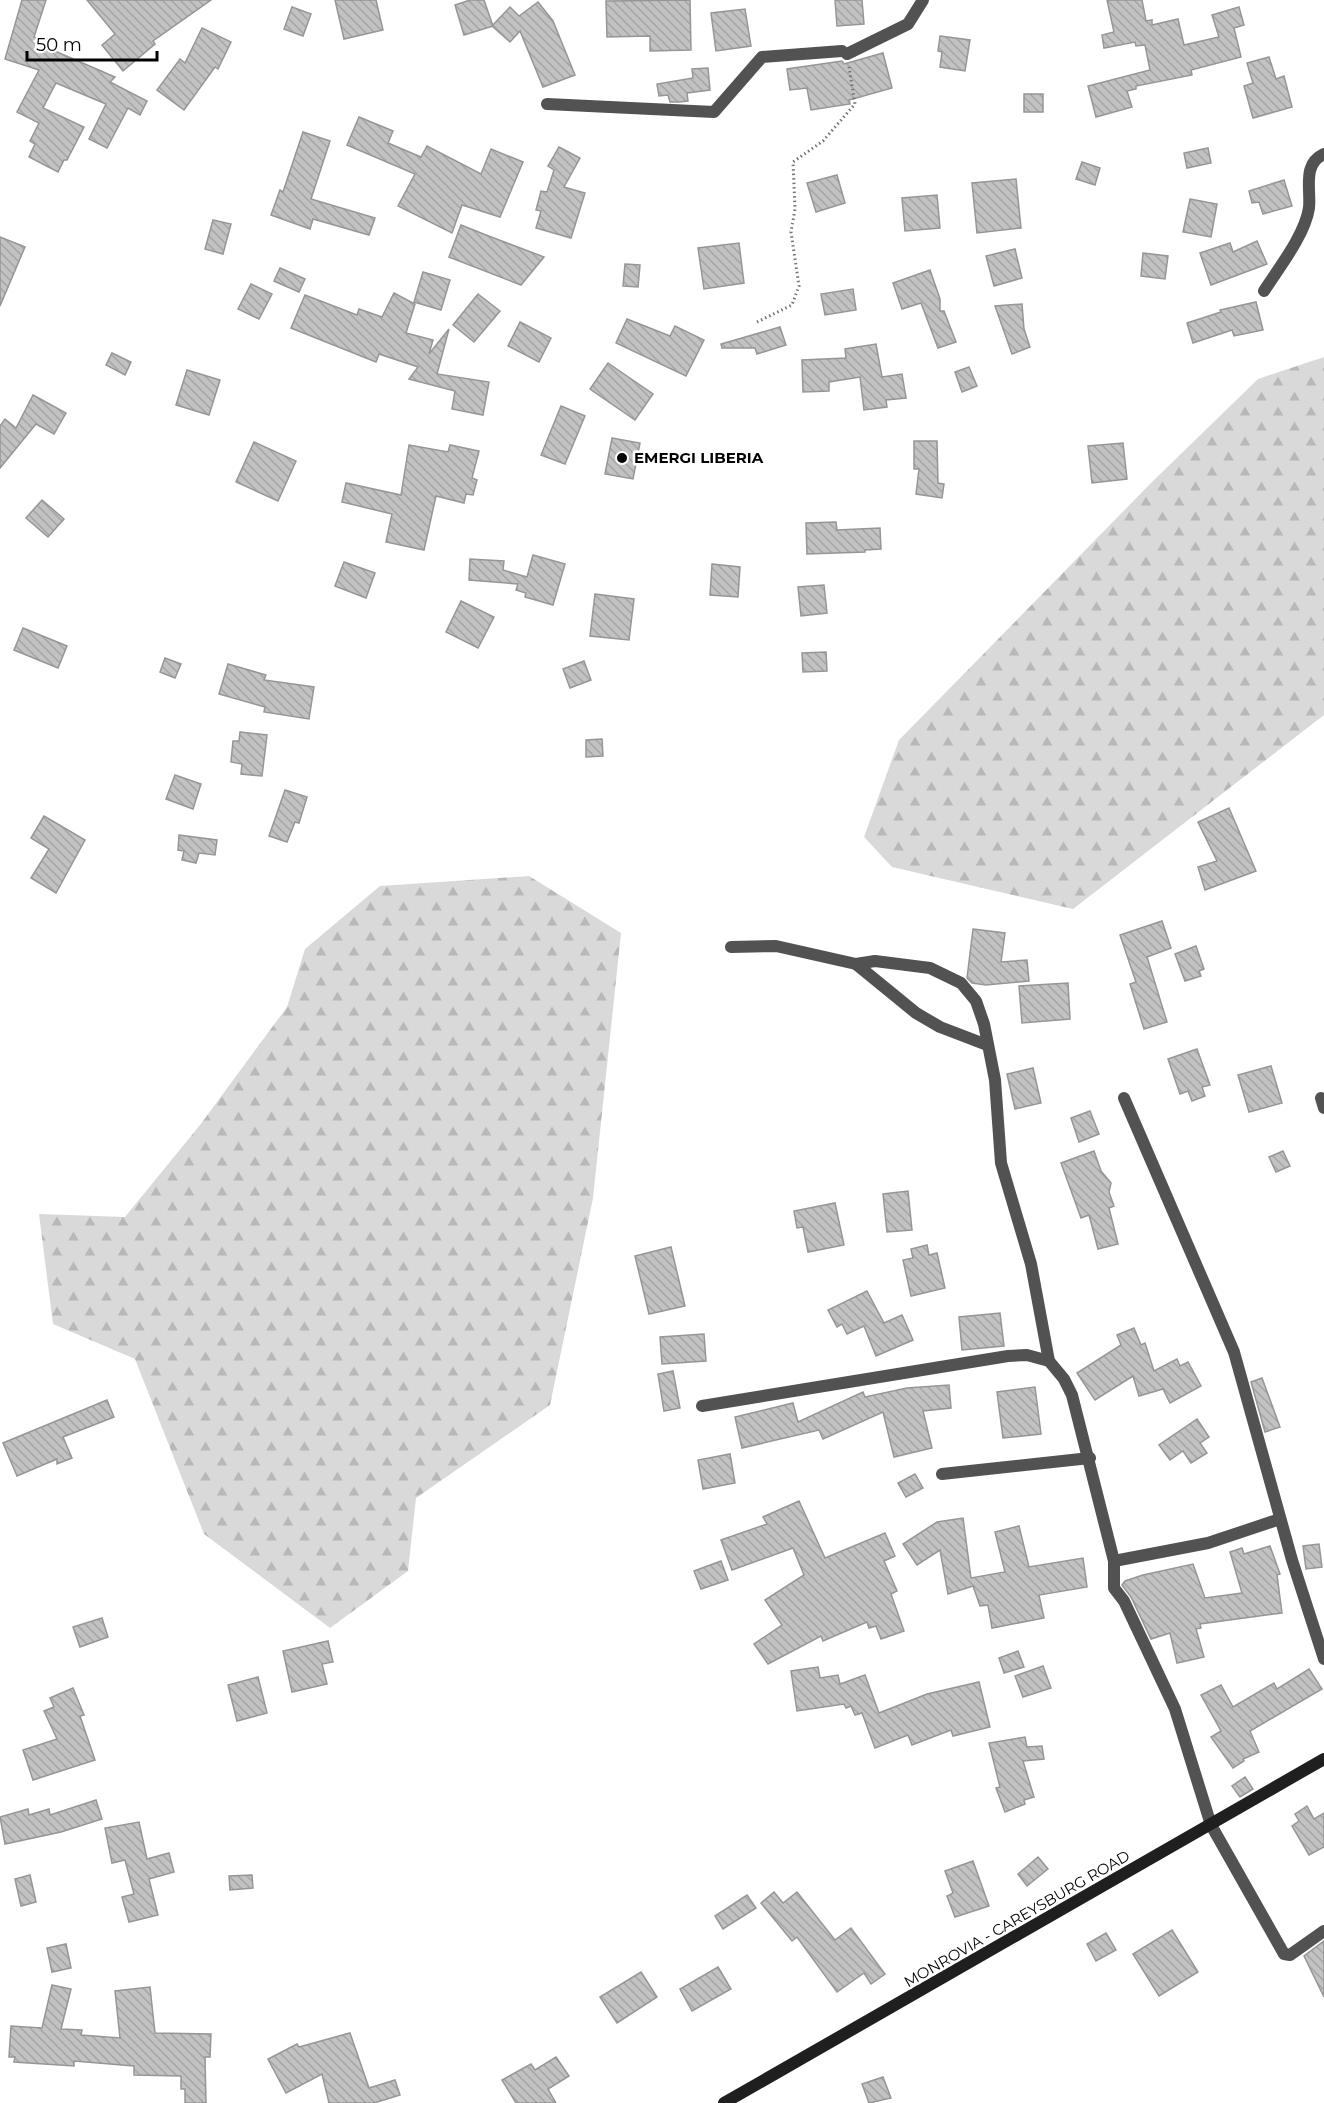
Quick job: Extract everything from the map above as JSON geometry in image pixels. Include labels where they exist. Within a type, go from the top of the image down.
[{"type":"main road","name":"MONROVIA - CAREYSBURG ROAD","points":[[724,2103],[1324,1759]]},
{"type":"street","points":[[547,104],[714,112],[762,57],[844,52],[908,24],[923,0]]},
{"type":"street","points":[[1264,291],[1294,244],[1305,220],[1308,211],[1310,166],[1316,158],[1324,154]]},
{"type":"street","points":[[730,947],[776,946],[856,964],[875,961],[908,964],[930,969],[961,983],[976,1001],[994,1080],[1001,1163],[1031,1264],[1049,1361],[1064,1379],[1072,1395],[1090,1458],[1114,1561],[1114,1588],[1124,1601],[1175,1709],[1211,1825],[1284,1954],[1290,1955],[1324,1931]]},
{"type":"street","points":[[856,964],[924,1018],[940,1027],[987,1045]]},
{"type":"street","points":[[1124,1098],[1234,1352],[1280,1518],[1324,1659]]},
{"type":"street","points":[[702,1406],[976,1359],[1027,1355],[1049,1361]]},
{"type":"street","points":[[942,1474],[1090,1458]]},
{"type":"street","points":[[1114,1561],[1208,1544],[1280,1518]]},
{"type":"path","points":[[757,322],[792,305],[799,286],[791,232],[795,209],[794,162],[823,141],[855,104],[844,52]]},
{"type":"green space","points":[[1324,357],[1324,715],[1073,909],[892,867],[864,837],[899,740],[1152,482],[1258,379]]},
{"type":"green space","points":[[529,876],[621,933],[593,1198],[550,1405],[416,1498],[408,1571],[330,1628],[204,1534],[135,1359],[53,1324],[39,1214],[125,1217],[200,1125],[287,1007],[305,949],[380,886]]},
{"type":"building","points":[[22,0],[46,0],[34,37],[43,40],[41,45],[115,77],[110,82],[147,101],[140,115],[128,108],[107,148],[89,139],[106,104],[56,83],[43,108],[84,127],[58,172],[29,157],[35,144],[30,141],[39,123],[17,112],[39,70],[5,59]]},
{"type":"building","points":[[87,0],[211,0],[153,41],[155,44],[123,71],[102,45],[115,34]]},
{"type":"building","points":[[335,0],[376,0],[383,30],[344,39]]},
{"type":"building","points":[[470,0],[484,0],[493,26],[464,35],[455,5]]},
{"type":"building","points":[[690,0],[691,50],[650,51],[650,36],[607,37],[606,1]]},
{"type":"building","points":[[835,0],[862,0],[864,24],[837,26]]},
{"type":"building","points":[[1107,0],[1142,0],[1146,21],[1152,20],[1152,25],[1178,19],[1184,45],[1219,37],[1212,15],[1239,7],[1244,25],[1234,28],[1241,57],[1191,70],[1192,75],[1136,86],[1136,89],[1127,91],[1132,107],[1096,117],[1088,86],[1150,70],[1145,45],[1136,46],[1135,42],[1104,48],[1102,35],[1114,32]]},
{"type":"building","points":[[538,2],[553,21],[575,75],[543,87],[520,31],[510,42],[492,26],[510,7],[519,16]]},
{"type":"building","points":[[292,7],[311,14],[303,36],[284,29]]},
{"type":"building","points":[[745,9],[751,46],[716,51],[711,13]]},
{"type":"building","points":[[202,28],[231,42],[218,69],[215,67],[184,110],[157,90],[180,59],[185,63]]},
{"type":"building","points":[[940,36],[970,40],[965,71],[940,67],[942,52],[938,51]]},
{"type":"building","points":[[883,53],[892,88],[849,100],[850,104],[811,110],[807,88],[790,90],[787,69],[842,61],[844,64]]},
{"type":"building","points":[[1269,57],[1276,79],[1284,76],[1292,107],[1253,118],[1244,86],[1253,83],[1247,63]]},
{"type":"building","points":[[708,68],[710,90],[687,93],[688,101],[670,102],[668,95],[659,96],[657,84],[693,78],[692,69]]},
{"type":"building","points":[[1024,94],[1043,94],[1043,112],[1024,112]]},
{"type":"building","points":[[359,117],[393,131],[388,143],[421,157],[427,146],[481,174],[491,149],[523,162],[500,217],[462,205],[452,233],[398,206],[415,174],[347,145]]},
{"type":"building","points":[[303,132],[330,141],[311,199],[375,218],[369,235],[313,219],[310,229],[271,215],[280,190],[283,192]]},
{"type":"building","points":[[559,147],[580,158],[564,187],[585,193],[571,238],[536,228],[541,211],[536,210],[541,191],[547,192],[554,170],[548,166]]},
{"type":"building","points":[[1208,148],[1211,163],[1187,168],[1184,153]]},
{"type":"building","points":[[1082,162],[1100,168],[1095,185],[1076,179]]},
{"type":"building","points":[[837,175],[845,203],[816,212],[807,183]]},
{"type":"building","points":[[1016,179],[1021,228],[977,233],[972,183]]},
{"type":"building","points":[[1284,180],[1292,206],[1263,214],[1259,202],[1252,203],[1249,191]]},
{"type":"building","points":[[937,195],[940,228],[905,231],[902,198]]},
{"type":"building","points":[[1190,199],[1217,204],[1211,237],[1183,232]]},
{"type":"building","points":[[213,220],[231,224],[223,254],[205,249]]},
{"type":"building","points":[[461,225],[544,257],[521,285],[449,257]]},
{"type":"building","points":[[0,237],[25,247],[0,306]]},
{"type":"building","points":[[1257,241],[1267,264],[1211,285],[1200,253],[1230,243],[1233,252]]},
{"type":"building","points":[[739,243],[744,283],[704,289],[698,248]]},
{"type":"building","points":[[1015,249],[1022,278],[994,286],[986,256]]},
{"type":"building","points":[[1143,253],[1168,256],[1165,279],[1141,276]]},
{"type":"building","points":[[625,264],[640,265],[638,287],[623,286]]},
{"type":"building","points":[[280,268],[305,279],[299,292],[274,281]]},
{"type":"building","points":[[930,270],[940,299],[940,311],[944,311],[956,342],[938,348],[921,303],[902,309],[893,283]]},
{"type":"building","points":[[423,272],[450,280],[441,310],[414,302]]},
{"type":"building","points":[[251,284],[272,294],[259,319],[238,309]]},
{"type":"building","points":[[853,289],[856,310],[825,315],[821,294]]},
{"type":"building","points":[[394,293],[415,304],[406,333],[433,340],[429,354],[449,329],[437,374],[489,382],[483,415],[452,409],[455,391],[409,379],[418,367],[379,354],[376,362],[291,328],[305,295],[357,315],[359,309],[382,317]]},
{"type":"building","points":[[478,294],[500,311],[474,342],[453,325]]},
{"type":"building","points":[[1256,302],[1263,330],[1234,336],[1232,330],[1193,343],[1187,323],[1221,312],[1220,310]]},
{"type":"building","points":[[1022,304],[1024,329],[1030,347],[1012,354],[995,306]]},
{"type":"building","points":[[627,319],[670,336],[675,326],[704,340],[686,376],[616,343]]},
{"type":"building","points":[[520,322],[551,338],[539,362],[508,346]]},
{"type":"building","points":[[780,327],[786,345],[757,354],[755,348],[722,348],[721,344]]},
{"type":"building","points":[[876,344],[882,377],[902,374],[906,398],[886,400],[887,407],[864,410],[860,377],[829,382],[829,391],[803,392],[802,360],[846,358],[845,349]]},
{"type":"building","points":[[112,353],[131,362],[125,375],[106,365]]},
{"type":"building","points":[[608,363],[653,394],[635,420],[590,389]]},
{"type":"building","points":[[969,367],[977,386],[962,392],[955,372]]},
{"type":"building","points":[[187,370],[220,380],[209,415],[176,405]]},
{"type":"building","points":[[33,395],[66,413],[54,434],[36,424],[0,468],[0,426],[5,419],[16,428]]},
{"type":"building","points":[[561,406],[585,416],[565,464],[541,455]]},
{"type":"building","name":"EMERGI LIBERIA","points":[[612,438],[640,443],[633,479],[605,474]]},
{"type":"building","points":[[914,441],[937,441],[938,483],[944,484],[942,498],[916,494],[919,469],[914,469]]},
{"type":"building","points":[[254,442],[296,461],[278,501],[236,482]]},
{"type":"building","points":[[1123,443],[1127,479],[1092,483],[1088,446]]},
{"type":"building","points":[[409,445],[448,452],[450,445],[479,451],[472,478],[477,480],[473,495],[466,494],[464,503],[436,496],[424,550],[386,542],[392,514],[342,502],[346,483],[401,495]]},
{"type":"building","points":[[42,500],[64,519],[48,537],[26,518]]},
{"type":"building","points":[[836,522],[837,530],[880,528],[881,549],[865,550],[865,552],[807,554],[806,523]]},
{"type":"building","points":[[533,555],[565,564],[553,605],[525,597],[526,593],[516,590],[518,584],[469,580],[470,559],[504,561],[503,570],[527,577]]},
{"type":"building","points":[[344,562],[375,573],[366,598],[335,586]]},
{"type":"building","points":[[712,564],[740,567],[738,597],[710,595]]},
{"type":"building","points":[[824,585],[827,613],[801,616],[798,587]]},
{"type":"building","points":[[595,594],[634,599],[629,640],[590,636]]},
{"type":"building","points":[[461,601],[494,617],[478,648],[446,632]]},
{"type":"building","points":[[23,628],[67,646],[58,668],[14,650]]},
{"type":"building","points":[[826,652],[827,671],[803,672],[802,653]]},
{"type":"building","points":[[165,658],[181,664],[175,678],[160,672]]},
{"type":"building","points":[[584,661],[591,680],[570,688],[563,669]]},
{"type":"building","points":[[228,664],[266,675],[264,680],[314,687],[309,719],[264,712],[265,707],[219,694]]},
{"type":"building","points":[[240,732],[267,735],[262,776],[241,774],[242,764],[231,762],[233,741],[239,741]]},
{"type":"building","points":[[602,739],[603,756],[586,757],[586,740]]},
{"type":"building","points":[[175,775],[201,784],[193,809],[166,799]]},
{"type":"building","points":[[285,790],[307,797],[299,823],[295,822],[287,842],[269,836]]},
{"type":"building","points":[[1229,808],[1256,871],[1205,890],[1198,867],[1217,861],[1198,822]]},
{"type":"building","points":[[44,816],[85,840],[56,893],[31,878],[49,849],[31,838]]},
{"type":"building","points":[[179,835],[217,840],[215,855],[199,853],[196,863],[182,860],[184,851],[178,850]]},
{"type":"building","points":[[1162,921],[1171,948],[1147,957],[1167,1022],[1144,1029],[1130,984],[1136,982],[1120,935]]},
{"type":"building","points":[[973,929],[1005,933],[1001,962],[1027,960],[1029,981],[986,985],[972,983],[967,978]]},
{"type":"building","points":[[1196,946],[1204,969],[1199,971],[1201,976],[1185,981],[1175,954]]},
{"type":"building","points":[[1068,983],[1070,1019],[1022,1023],[1019,986]]},
{"type":"building","points":[[1197,1049],[1210,1085],[1202,1087],[1205,1096],[1192,1101],[1188,1091],[1180,1094],[1168,1059]]},
{"type":"building","points":[[1271,1066],[1282,1103],[1249,1112],[1238,1075]]},
{"type":"building","points":[[1033,1068],[1041,1103],[1015,1109],[1007,1074]]},
{"type":"building","points":[[1090,1111],[1099,1134],[1079,1142],[1071,1118]]},
{"type":"building","points":[[1094,1151],[1101,1171],[1111,1183],[1109,1192],[1114,1206],[1109,1208],[1118,1244],[1098,1249],[1089,1215],[1081,1218],[1061,1163]]},
{"type":"building","points":[[1283,1151],[1290,1166],[1276,1172],[1269,1157]]},
{"type":"building","points":[[908,1191],[912,1230],[887,1232],[883,1194]]},
{"type":"building","points":[[835,1203],[844,1245],[808,1252],[803,1227],[797,1228],[794,1211]]},
{"type":"building","points":[[927,1245],[929,1255],[937,1253],[945,1288],[911,1296],[903,1260],[913,1258],[911,1249]]},
{"type":"building","points":[[671,1247],[685,1306],[649,1314],[635,1256]]},
{"type":"building","points":[[867,1291],[884,1323],[902,1315],[913,1340],[876,1356],[864,1326],[847,1334],[842,1324],[837,1327],[828,1310]]},
{"type":"building","points":[[1000,1313],[1004,1346],[962,1350],[959,1317]]},
{"type":"building","points":[[1134,1328],[1141,1345],[1145,1343],[1154,1371],[1177,1359],[1180,1366],[1188,1362],[1201,1386],[1170,1403],[1163,1389],[1139,1396],[1133,1376],[1095,1400],[1077,1373],[1121,1345],[1117,1335]]},
{"type":"building","points":[[704,1334],[706,1361],[662,1364],[660,1337]]},
{"type":"building","points":[[673,1371],[680,1408],[664,1411],[658,1374]]},
{"type":"building","points":[[1262,1378],[1280,1427],[1265,1432],[1251,1382]]},
{"type":"building","points":[[949,1385],[951,1408],[923,1411],[932,1448],[894,1457],[883,1412],[823,1439],[819,1430],[742,1448],[735,1417],[793,1403],[798,1422],[863,1392],[865,1397],[907,1388]]},
{"type":"building","points":[[1035,1387],[1041,1434],[1003,1438],[997,1392]]},
{"type":"building","points":[[107,1400],[114,1417],[63,1437],[72,1458],[57,1464],[57,1459],[17,1476],[3,1443]]},
{"type":"building","points":[[1197,1419],[1209,1437],[1200,1443],[1207,1453],[1191,1463],[1183,1451],[1170,1460],[1159,1445]]},
{"type":"building","points":[[730,1454],[735,1483],[703,1489],[698,1460]]},
{"type":"building","points":[[915,1474],[923,1488],[906,1497],[898,1483]]},
{"type":"building","points":[[799,1501],[825,1558],[885,1533],[895,1556],[884,1561],[897,1591],[891,1594],[904,1631],[881,1639],[876,1626],[869,1628],[867,1622],[823,1641],[821,1636],[768,1664],[754,1644],[782,1625],[765,1600],[804,1575],[793,1548],[732,1570],[721,1540],[767,1524],[763,1517]]},
{"type":"building","points":[[963,1518],[971,1578],[1005,1572],[995,1532],[1019,1526],[1029,1567],[1083,1558],[1087,1587],[1039,1595],[1044,1618],[992,1628],[988,1605],[980,1606],[973,1586],[948,1594],[940,1550],[917,1565],[903,1544],[937,1522]]},
{"type":"building","points":[[1319,1544],[1322,1567],[1306,1569],[1303,1546]]},
{"type":"building","points":[[1270,1546],[1280,1574],[1277,1575],[1282,1613],[1200,1624],[1201,1628],[1196,1629],[1204,1657],[1177,1663],[1170,1633],[1151,1639],[1131,1597],[1122,1585],[1125,1581],[1143,1575],[1193,1564],[1205,1598],[1242,1593],[1230,1552],[1242,1548],[1244,1554]]},
{"type":"building","points":[[721,1561],[728,1580],[701,1589],[694,1571]]},
{"type":"building","points":[[102,1618],[108,1637],[80,1647],[73,1627]]},
{"type":"building","points":[[328,1641],[333,1662],[322,1664],[327,1684],[292,1692],[283,1651]]},
{"type":"building","points":[[1018,1651],[1024,1667],[1004,1673],[999,1658]]},
{"type":"building","points":[[1043,1666],[1051,1688],[1023,1697],[1015,1676]]},
{"type":"building","points":[[818,1667],[820,1678],[838,1675],[840,1684],[865,1675],[879,1713],[927,1694],[979,1682],[990,1727],[953,1736],[951,1730],[912,1745],[908,1735],[875,1748],[862,1713],[855,1715],[851,1706],[846,1708],[844,1704],[797,1711],[791,1671]]},
{"type":"building","points":[[1309,1669],[1322,1689],[1250,1731],[1259,1752],[1243,1759],[1244,1761],[1233,1768],[1211,1737],[1221,1731],[1201,1695],[1221,1685],[1233,1707],[1274,1683],[1277,1689]]},
{"type":"building","points":[[258,1677],[267,1713],[237,1721],[228,1685]]},
{"type":"building","points":[[73,1688],[84,1715],[80,1716],[95,1760],[33,1780],[23,1750],[57,1739],[44,1711],[54,1707],[50,1698]]},
{"type":"building","points":[[1025,1737],[1027,1747],[1042,1746],[1044,1759],[1023,1761],[1034,1797],[1024,1800],[1025,1804],[1005,1812],[996,1788],[1000,1787],[989,1743]]},
{"type":"building","points":[[1245,1777],[1253,1789],[1240,1797],[1232,1786]]},
{"type":"building","points":[[96,1800],[102,1819],[61,1832],[5,1844],[0,1817],[28,1809],[29,1815],[49,1809],[50,1815]]},
{"type":"building","points":[[1307,1806],[1314,1819],[1324,1813],[1324,1847],[1309,1855],[1292,1826],[1299,1821],[1295,1814]]},
{"type":"building","points":[[139,1822],[147,1859],[169,1853],[174,1872],[149,1879],[158,1915],[129,1922],[122,1897],[134,1894],[125,1860],[112,1863],[105,1828]]},
{"type":"building","points":[[1038,1857],[1048,1869],[1027,1886],[1018,1874]]},
{"type":"building","points":[[973,1861],[989,1906],[955,1917],[947,1896],[953,1893],[945,1871]]},
{"type":"building","points":[[30,1875],[36,1902],[21,1906],[15,1879]]},
{"type":"building","points":[[252,1875],[253,1888],[230,1890],[229,1876]]},
{"type":"building","points":[[774,1892],[783,1903],[797,1892],[835,1940],[851,1928],[885,1974],[871,1984],[864,1973],[837,1992],[797,1937],[792,1941],[761,1903]]},
{"type":"building","points":[[747,1895],[756,1908],[723,1929],[715,1916]]},
{"type":"building","points":[[1172,1930],[1198,1972],[1159,1996],[1133,1954]]},
{"type":"building","points":[[1106,1933],[1116,1950],[1096,1961],[1087,1944]]},
{"type":"building","points":[[1324,1941],[1324,1997],[1304,1956]]},
{"type":"building","points":[[66,1944],[71,1968],[52,1972],[47,1948]]},
{"type":"building","points":[[718,1967],[731,1989],[692,2011],[680,1989]]},
{"type":"building","points":[[641,1972],[657,1997],[617,2023],[600,1997]]},
{"type":"building","points":[[52,1985],[71,1989],[61,2029],[82,2030],[81,2035],[120,2038],[115,1991],[150,1987],[155,2033],[211,2034],[210,2057],[205,2057],[206,2103],[185,2103],[185,2089],[181,2089],[181,2076],[134,2075],[134,2066],[74,2061],[74,2066],[14,2062],[15,2057],[9,2057],[11,2026],[42,2028]]},
{"type":"building","points":[[350,2033],[369,2088],[395,2080],[400,2095],[374,2103],[329,2103],[322,2074],[286,2093],[268,2059],[297,2044],[299,2047]]},
{"type":"building","points":[[556,2057],[569,2076],[548,2089],[556,2103],[516,2103],[502,2080],[531,2064],[535,2070]]},
{"type":"building","points":[[883,2077],[891,2098],[869,2103],[862,2084]]},
{"type":"place","name":"EMERGI LIBERIA","points":[[622,458]]}]
